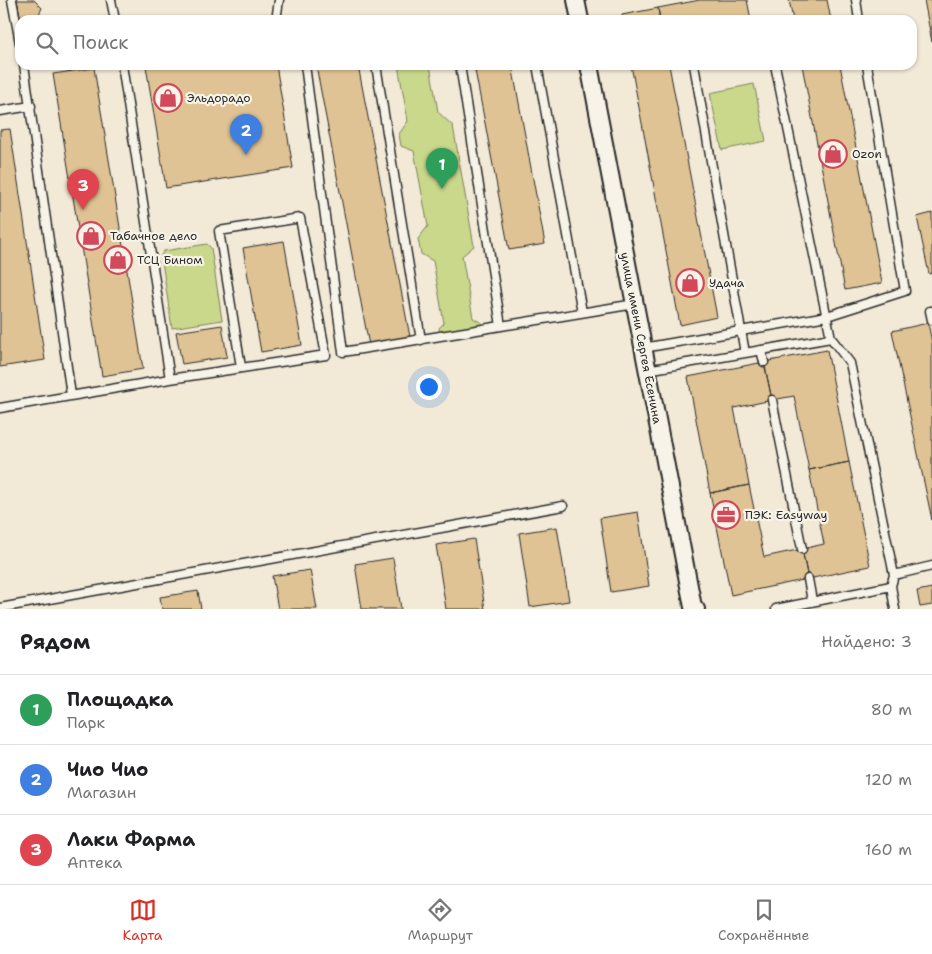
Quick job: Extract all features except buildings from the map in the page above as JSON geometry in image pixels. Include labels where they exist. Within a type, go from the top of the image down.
[{"type":"street","points":[[576,0],[579,15]]},
{"type":"street","name":"улица имени Сергея Есенина","points":[[590,70],[692,608]]},
{"type":"lane","points":[[12,0],[15,16]]},
{"type":"lane","points":[[111,0],[114,15]]},
{"type":"lane","points":[[277,15],[279,0]]},
{"type":"lane","points":[[856,0],[858,15]]},
{"type":"lane","points":[[25,70],[72,395]]},
{"type":"lane","points":[[123,70],[170,378]]},
{"type":"lane","points":[[306,70],[344,352],[635,304]]},
{"type":"lane","points":[[377,70],[421,340]]},
{"type":"lane","points":[[461,70],[502,326]]},
{"type":"lane","points":[[538,70],[582,312]]},
{"type":"lane","points":[[695,70],[745,353]]},
{"type":"lane","points":[[776,70],[831,338],[850,363],[894,575],[891,586],[895,609]]},
{"type":"lane","points":[[643,348],[827,316],[906,291],[868,70]]},
{"type":"lane","points":[[0,111],[31,106]]},
{"type":"lane","points":[[0,408],[170,378],[326,355],[300,218],[219,231],[241,367]]},
{"type":"lane","points":[[932,311],[930,312],[932,320]]},
{"type":"lane","points":[[647,370],[831,338]]},
{"type":"lane","points":[[761,350],[764,362]]},
{"type":"lane","points":[[772,400],[802,549]]},
{"type":"lane","points":[[0,608],[563,506]]},
{"type":"lane","points":[[894,575],[932,566]]},
{"type":"lane","points":[[808,579],[812,601]]},
{"type":"lane","points":[[776,609],[891,586]]},
{"type":"green space","points":[[399,70],[431,70],[438,112],[453,126],[474,246],[462,256],[473,318],[482,323],[480,328],[440,334],[439,328],[444,323],[433,261],[421,254],[418,239],[428,226],[414,151],[401,146],[399,134],[408,121]]},
{"type":"green space","points":[[754,84],[766,141],[722,150],[710,93]]},
{"type":"green space","points":[[207,244],[211,248],[222,320],[172,328],[161,255],[164,251]]},
{"type":"place","name":"Эльдорадо","points":[[168,98]]},
{"type":"place","name":"Ozon","points":[[833,154]]},
{"type":"place","name":"Чио Чио","points":[[246,155]]},
{"type":"place","name":"Площадка","points":[[442,189]]},
{"type":"place","name":"Лаки Фарма","points":[[83,210]]},
{"type":"place","name":"Табачное дело","points":[[91,236]]},
{"type":"place","name":"ТСЦ Бином","points":[[118,260]]},
{"type":"place","name":"Удача","points":[[690,283]]},
{"type":"place","name":"ПЭК: Easyway","points":[[726,515]]}]
